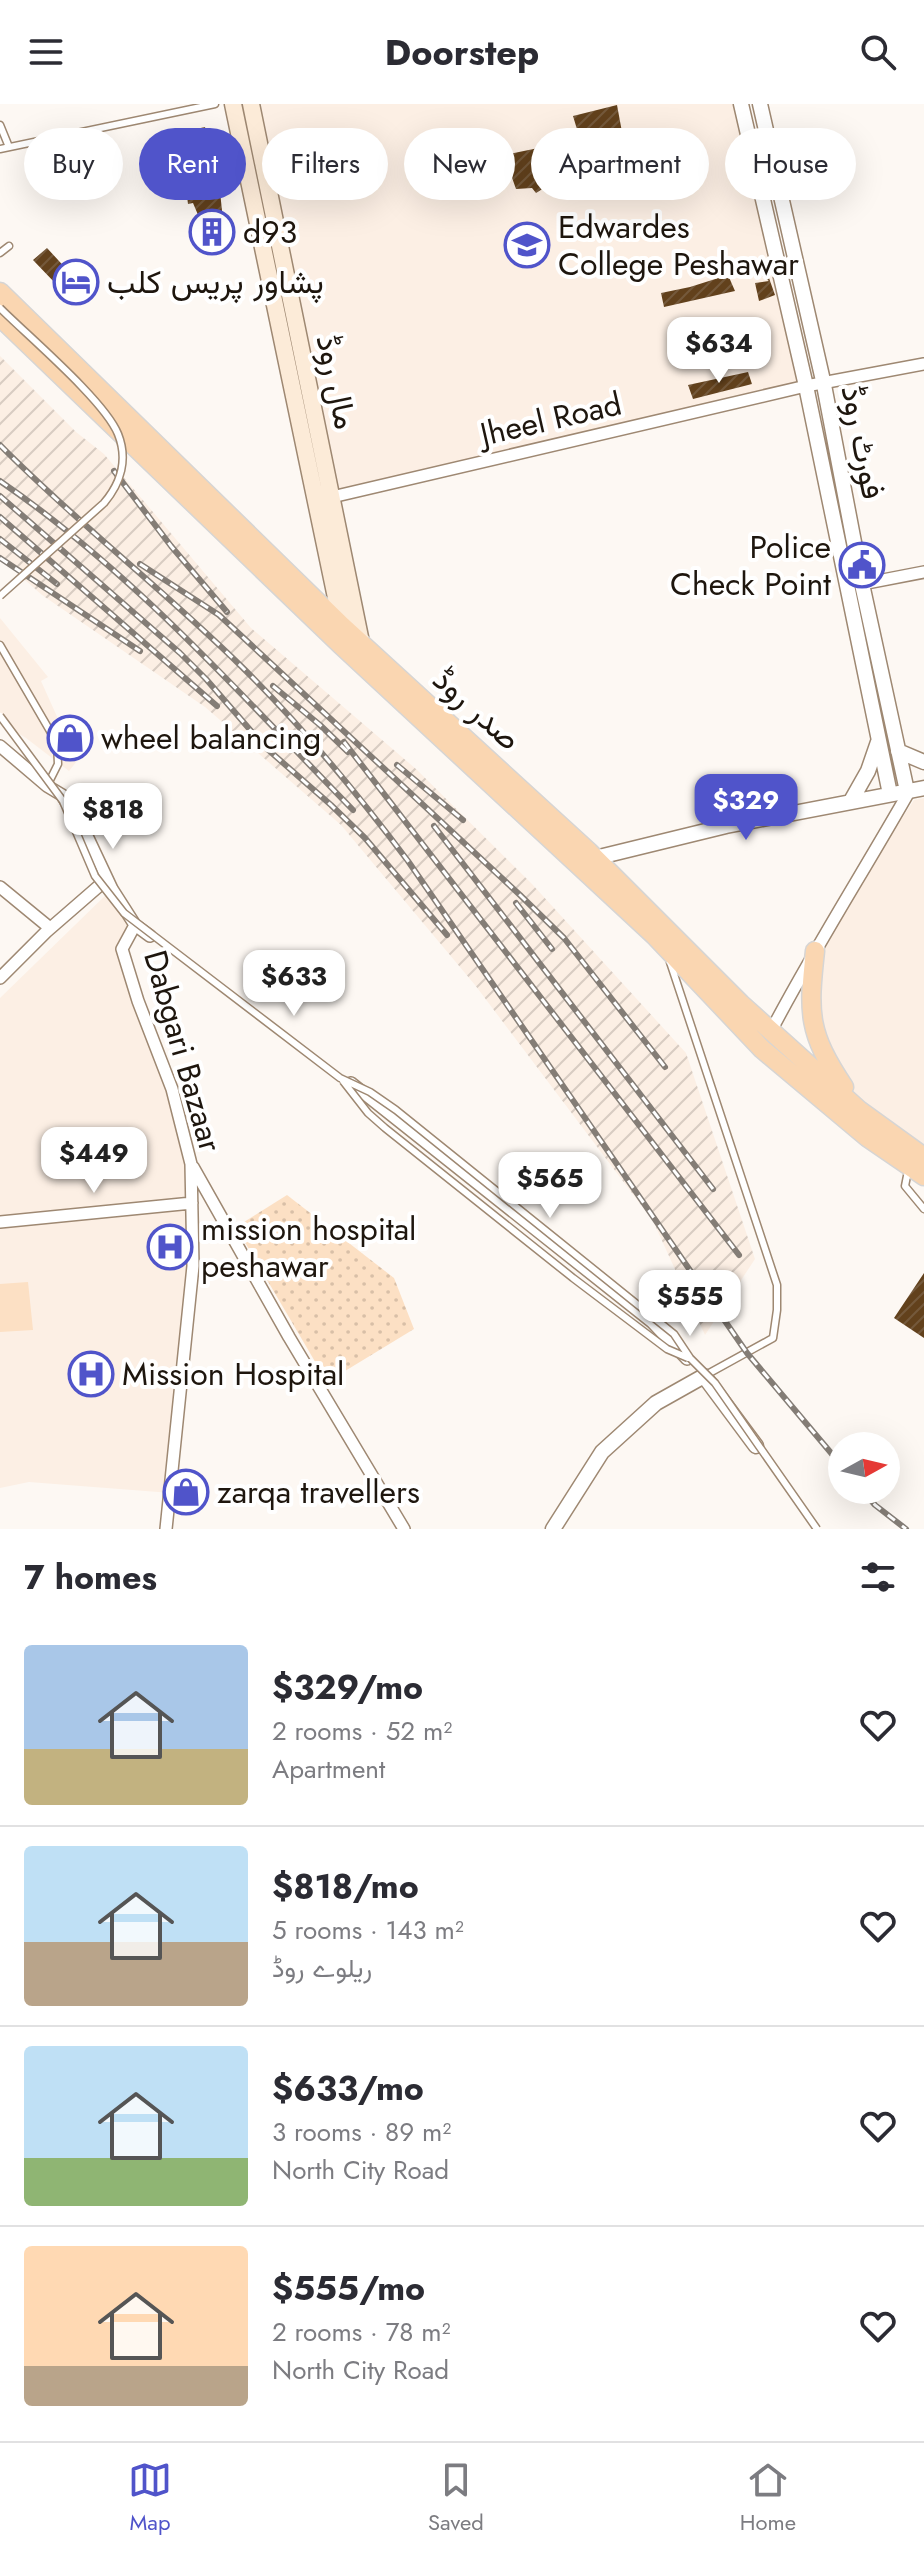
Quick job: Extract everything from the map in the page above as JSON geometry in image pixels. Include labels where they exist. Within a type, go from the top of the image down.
[{"type":"main road","name":"مال روڈ","points":[[233,104],[342,626]]},
{"type":"main road","name":"مال روڈ","points":[[251,104],[332,497],[355,648]]},
{"type":"main road","name":"صدر روڈ","points":[[0,292],[342,626],[370,671],[665,946],[762,1049],[867,1137],[919,1166]]},
{"type":"main road","name":"صدر روڈ","points":[[0,317],[355,648],[595,858],[771,1031],[919,1166]]},
{"type":"main road","points":[[815,951],[810,994],[813,1029],[829,1065],[859,1110]]},
{"type":"street","name":"فورٹ روڈ","points":[[741,104],[806,386],[890,794]]},
{"type":"street","name":"فورٹ روڈ","points":[[760,104],[824,385],[898,751],[914,789]]},
{"type":"street","name":"Jheel Road","points":[[332,497],[806,386],[924,364]]},
{"type":"street","points":[[862,584],[924,572]]},
{"type":"street","points":[[851,801],[868,771],[879,738]]},
{"type":"street","points":[[0,746],[62,795],[135,925],[248,1005],[428,1142],[652,1322],[704,1376],[818,1529]]},
{"type":"street","points":[[898,751],[924,762]]},
{"type":"street","points":[[595,858],[726,826],[914,789]]},
{"type":"street","points":[[771,1031],[815,951],[914,789]]},
{"type":"street","points":[[3,970],[107,879]]},
{"type":"street","points":[[0,887],[50,928]]},
{"type":"street","name":"Dabgari Bazaar","points":[[135,925],[122,949],[138,1001],[172,1089],[191,1164],[193,1266],[166,1529]]},
{"type":"street","points":[[191,1164],[289,1337],[404,1529]]},
{"type":"street","points":[[0,1222],[192,1203]]},
{"type":"street","points":[[553,1529],[602,1452],[656,1403],[704,1376]]},
{"type":"lane","points":[[0,149],[215,104]]},
{"type":"lane","points":[[0,125],[9,147]]},
{"type":"lane","points":[[0,253],[9,246]]},
{"type":"lane","points":[[0,308],[103,412],[118,434],[123,456],[117,485],[104,503],[0,596]]},
{"type":"lane","points":[[0,645],[57,743],[58,764],[47,786]]},
{"type":"lane","points":[[0,716],[63,801],[95,876],[124,913],[340,1078],[370,1092],[396,1110],[674,1334],[690,1358],[715,1383],[818,1529]]},
{"type":"lane","points":[[665,946],[777,1285],[773,1338],[704,1376]]},
{"type":"lane","points":[[340,1078],[368,1113],[385,1128],[608,1305],[667,1349],[690,1358]]},
{"type":"lane","points":[[919,1166],[905,1186],[924,1209]]},
{"type":"shaded area","name":"Edwardes College Peshawar","points":[[251,104],[741,104],[747,128],[725,128],[725,200],[763,200],[806,386],[332,497],[271,200],[388,200],[388,128],[262,128],[262,157]]},
{"type":"shaded area","points":[[0,356],[76,432],[104,454],[251,628],[416,769],[532,884],[686,1053],[755,1259],[705,1335],[653,1221],[475,985],[341,825],[205,707],[42,595],[0,558]]},
{"type":"shaded area","points":[[0,618],[48,677],[41,681],[77,761],[69,771],[0,722]]},
{"type":"shaded area","points":[[924,798],[924,1157],[859,1110],[829,1065],[810,994],[815,951],[914,800]]},
{"type":"shaded area","name":"Mission Hospital","points":[[112,889],[135,925],[122,949],[191,1164],[193,1266],[171,1493],[29,1482],[0,1488],[0,998]]},
{"type":"shaded area","points":[[287,1195],[394,1278],[414,1329],[327,1382],[236,1227]]},
{"type":"shaded area","points":[[28,1282],[33,1330],[0,1332],[0,1284]]},
{"type":"building","points":[[617,105],[621,128],[577,128],[573,116]]},
{"type":"building","points":[[531,149],[531,188],[516,189],[515,153]]},
{"type":"building","name":"d93","points":[[188,200],[221,200],[223,220],[226,220],[232,242],[199,251],[193,223],[201,222],[193,203],[188,204]]},
{"type":"building","points":[[47,248],[71,274],[56,284],[33,260]]},
{"type":"building","points":[[764,264],[775,295],[759,301],[755,283],[769,281],[749,267]]},
{"type":"building","points":[[728,275],[735,291],[664,307],[661,293]]},
{"type":"building","points":[[748,372],[752,384],[693,399],[688,385]]},
{"type":"building","points":[[924,1273],[924,1338],[894,1318]]},
{"type":"railway","points":[[0,445],[242,667],[349,786],[408,861],[747,1353],[828,1449]]},
{"type":"railway","points":[[114,471],[171,546],[227,612]]},
{"type":"railway","points":[[0,481],[49,517],[141,595],[353,810]]},
{"type":"railway","points":[[0,496],[180,653],[265,747],[365,838],[447,935]]},
{"type":"railway","points":[[0,517],[217,706]]},
{"type":"railway","points":[[0,539],[57,584]]},
{"type":"railway","points":[[0,558],[140,651]]},
{"type":"railway","points":[[140,564],[219,615],[520,895],[564,938],[665,1067]]},
{"type":"railway","points":[[273,686],[348,752]]},
{"type":"railway","points":[[344,742],[739,1255]]},
{"type":"railway","points":[[397,765],[463,820]]},
{"type":"railway","points":[[434,826],[713,1189]]},
{"type":"railway","points":[[516,903],[552,949]]},
{"type":"railway","points":[[874,1504],[906,1529]]},
{"type":"place","name":"d93","points":[[212,232]]},
{"type":"place","name":"Edwardes College Peshawar","points":[[527,245]]},
{"type":"place","name":"پشاور پریس کلب","points":[[76,282]]},
{"type":"place","name":"Police Check Point","points":[[862,565]]},
{"type":"place","name":"wheel balancing","points":[[70,738]]},
{"type":"place","name":"mission hospital peshawar","points":[[170,1247]]},
{"type":"place","name":"Mission Hospital","points":[[91,1374]]},
{"type":"place","name":"zarqa travellers","points":[[186,1492]]}]
